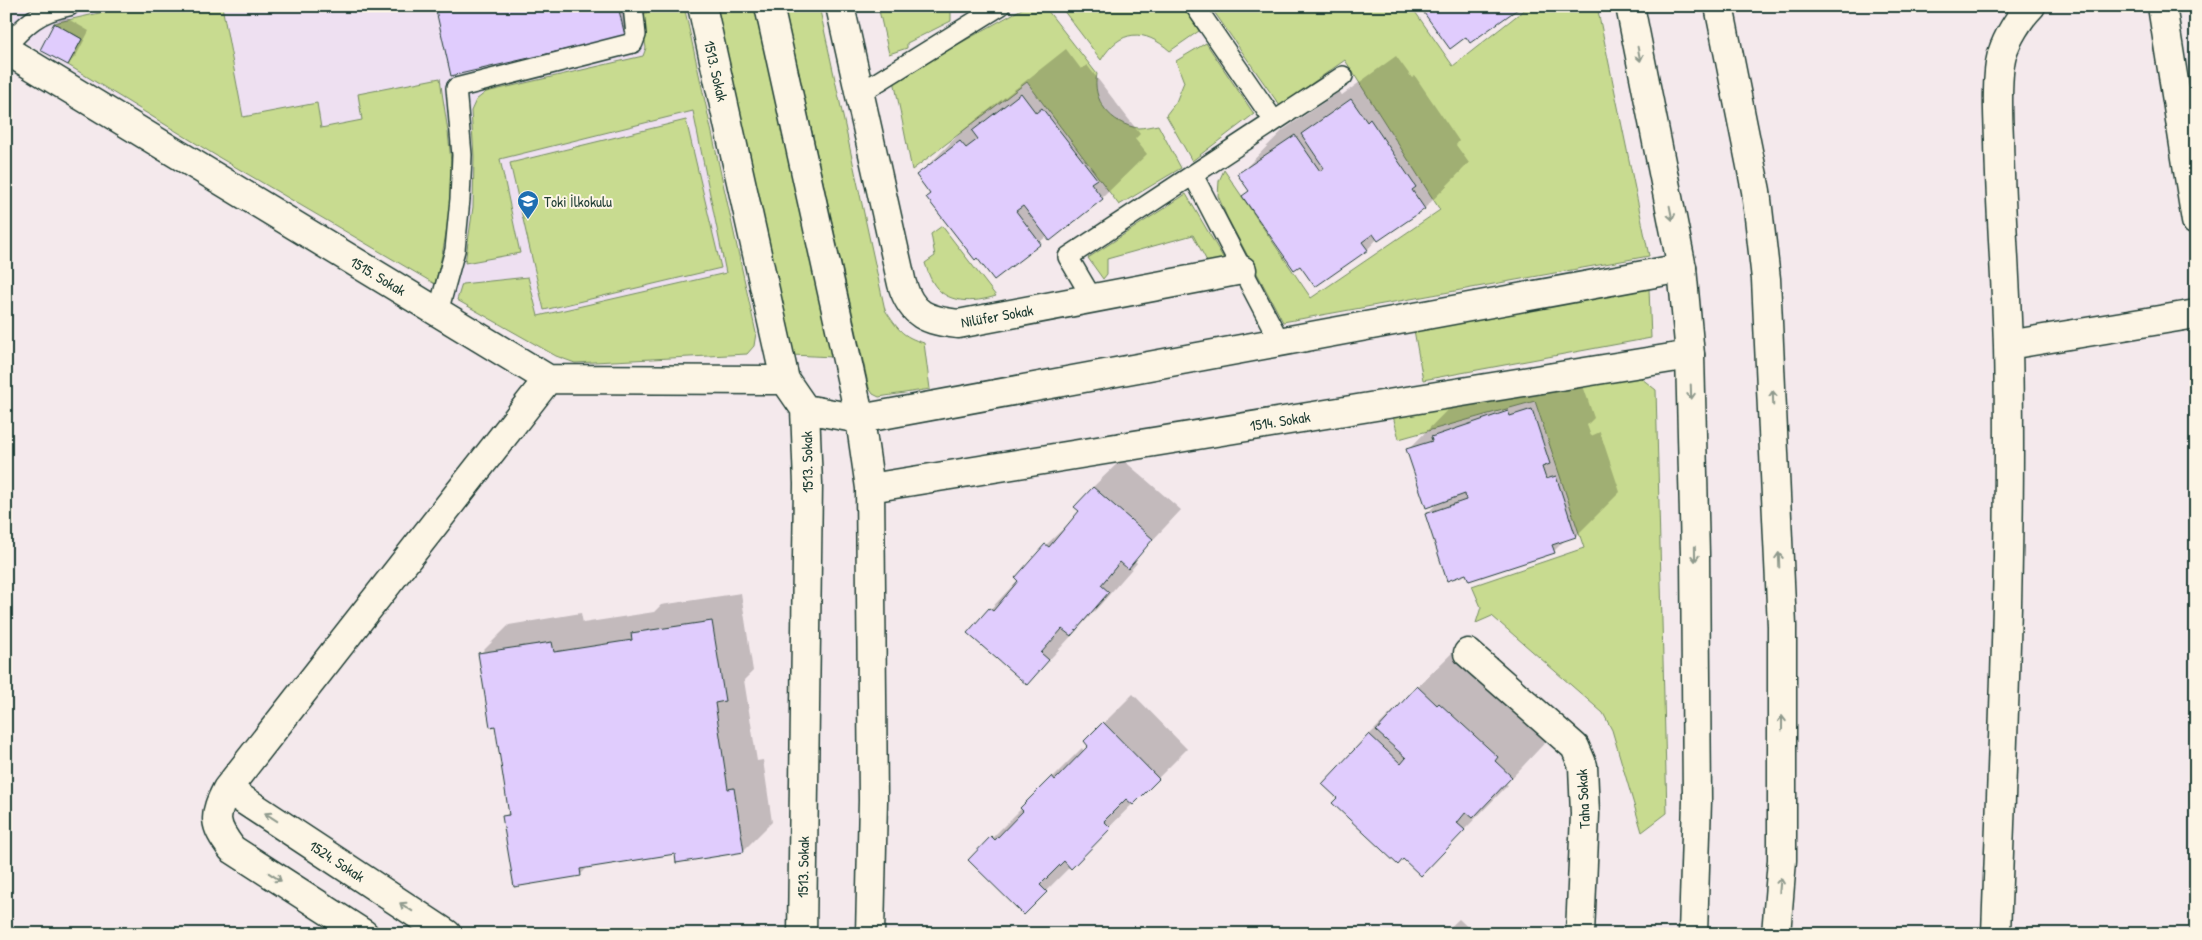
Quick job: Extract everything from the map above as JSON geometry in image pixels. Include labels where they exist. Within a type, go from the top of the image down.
[{"type":"street","name":"1513. Sokak","points":[[702,6],[785,380],[805,409],[808,484],[802,934]]},
{"type":"street","points":[[768,6],[860,419],[870,488],[872,800],[870,934]]},
{"type":"street","name":"Nilüfer Sokak","points":[[840,6],[902,284],[907,301],[924,317],[958,324],[1242,270]]},
{"type":"street","points":[[1630,6],[1682,268],[1690,355],[1695,555],[1697,800],[1694,934]]},
{"type":"street","points":[[1719,6],[1756,191],[1766,278],[1782,626],[1782,860],[1776,934]]},
{"type":"street","points":[[1996,934],[2005,660],[2008,345],[2000,196],[1998,97],[2002,55],[2022,16],[2031,6]]},
{"type":"street","points":[[2162,6],[2196,221]]},
{"type":"street","name":"1515. Sokak","points":[[6,50],[548,379]]},
{"type":"street","points":[[805,409],[860,419],[1682,268]]},
{"type":"street","points":[[2008,345],[2196,314]]},
{"type":"street","name":"1514. Sokak","points":[[870,488],[1690,355]]},
{"type":"street","points":[[364,934],[232,849],[222,836],[216,819],[217,807],[227,788],[548,379],[785,380]]},
{"type":"street","name":"Taha Sokak","points":[[1468,653],[1575,747],[1582,766],[1585,814],[1580,934]]},
{"type":"street","name":"1524. Sokak","points":[[227,788],[447,934]]},
{"type":"lane","points":[[6,46],[27,23],[39,15],[69,6]]},
{"type":"lane","points":[[438,312],[455,250],[460,199],[462,155],[456,88],[633,43],[636,35],[633,6]]},
{"type":"lane","points":[[860,93],[1000,6]]},
{"type":"lane","points":[[1195,6],[1274,121]]},
{"type":"lane","points":[[1092,298],[1068,257],[1343,76]]},
{"type":"lane","points":[[1193,175],[1280,342]]},
{"type":"shaded area","name":"Toki İlkokulu","points":[[6,6],[684,6],[756,333],[754,346],[747,354],[575,363],[556,356],[457,300],[435,284],[6,30]]},
{"type":"green space","points":[[131,6],[222,6],[243,117],[317,103],[321,128],[362,120],[358,94],[440,78],[449,142],[451,184],[446,235],[435,284],[215,155],[68,65],[82,39],[54,23]]},
{"type":"green space","points":[[639,6],[684,6],[756,333],[754,346],[747,354],[575,363],[556,356],[457,300],[462,284],[528,277],[538,316],[726,273],[693,111],[500,159],[520,253],[465,263],[473,207],[474,156],[471,111],[476,100],[486,92],[643,56],[646,48]]},
{"type":"green space","points":[[715,6],[754,6],[833,357],[792,355]]},
{"type":"green space","points":[[784,6],[819,6],[885,310],[901,331],[910,338],[924,343],[930,389],[879,397],[873,394],[869,388]]},
{"type":"green space","points":[[878,6],[951,6],[951,21],[907,43],[907,48],[889,54]]},
{"type":"green space","points":[[1027,6],[1044,6],[1097,74],[1097,93],[1105,109],[1119,122],[1128,126],[1138,128],[1158,125],[1181,168],[1119,205],[1027,82],[912,170],[894,80]]},
{"type":"green space","points":[[1060,6],[1183,6],[1199,31],[1170,51],[1151,38],[1133,35],[1124,37],[1108,50],[1101,60]]},
{"type":"green space","points":[[1210,6],[1411,6],[1453,66],[1529,6],[1597,6],[1649,256],[1283,322],[1227,217],[1218,196],[1219,181],[1224,170],[1311,298],[1440,210],[1345,60],[1280,106]]},
{"type":"green space","points":[[1206,43],[1254,114],[1192,161],[1166,115],[1176,102],[1184,82],[1176,61]]},
{"type":"green space","points":[[686,120],[721,268],[544,310],[510,163]]},
{"type":"green space","points":[[1186,194],[1224,259],[1209,265],[1193,235],[1107,259],[1107,274],[1103,279],[1088,258]]},
{"type":"green space","points":[[942,226],[996,296],[979,300],[961,300],[952,298],[938,289],[931,279],[925,263],[935,256],[931,234]]},
{"type":"green space","points":[[1649,289],[1651,338],[1423,380],[1414,330]]},
{"type":"green space","points":[[1631,370],[1656,390],[1667,813],[1642,832],[1612,730],[1603,713],[1492,616],[1476,623],[1481,607],[1472,586],[1584,548],[1535,401],[1399,439],[1393,416]]},
{"type":"building","points":[[435,6],[618,6],[625,36],[451,76]]},
{"type":"building","points":[[1419,6],[1522,6],[1470,43],[1466,37],[1450,49]]},
{"type":"building","points":[[54,23],[82,39],[68,65],[40,50]]},
{"type":"building","points":[[1021,93],[1036,113],[1042,108],[1097,179],[1091,183],[1103,199],[1050,241],[1023,206],[1016,211],[1041,244],[994,280],[977,258],[975,260],[926,197],[930,194],[916,175],[960,141],[966,148],[978,139],[972,131]]},
{"type":"building","points":[[1351,99],[1367,122],[1370,119],[1416,187],[1412,190],[1425,209],[1378,241],[1373,234],[1362,242],[1368,250],[1315,287],[1300,266],[1294,270],[1242,196],[1249,191],[1237,174],[1295,135],[1320,171],[1324,168],[1301,134]]},
{"type":"building","points":[[1532,409],[1550,464],[1542,467],[1546,479],[1556,476],[1576,537],[1552,545],[1555,553],[1469,581],[1466,574],[1447,581],[1425,514],[1466,500],[1465,494],[1426,508],[1406,449],[1432,441],[1431,437],[1508,411],[1510,416]]},
{"type":"building","points":[[1093,487],[1153,539],[1128,569],[1120,562],[1101,585],[1109,592],[1071,636],[1062,629],[1041,653],[1049,660],[1027,685],[967,633],[989,608],[993,611],[1018,581],[1015,578],[1045,544],[1049,547],[1079,511],[1074,507]]},
{"type":"building","points":[[712,621],[725,701],[715,703],[728,789],[734,788],[744,852],[676,863],[675,854],[580,869],[581,876],[514,887],[502,816],[509,815],[495,726],[490,727],[478,653],[552,642],[554,652],[632,640],[631,633]]},
{"type":"building","points":[[1417,686],[1437,705],[1439,703],[1498,757],[1495,761],[1512,777],[1473,818],[1466,812],[1457,823],[1465,830],[1421,876],[1403,859],[1398,865],[1332,803],[1337,798],[1322,784],[1369,734],[1401,764],[1406,758],[1376,731]]},
{"type":"building","points":[[1103,722],[1159,779],[1133,805],[1126,799],[1104,821],[1111,828],[1071,869],[1064,861],[1040,885],[1047,892],[1024,915],[968,860],[991,836],[995,840],[1023,811],[1020,808],[1052,776],[1055,780],[1088,746],[1084,741]]},
{"type":"place","name":"Toki İlkokulu","points":[[528,220]]}]
